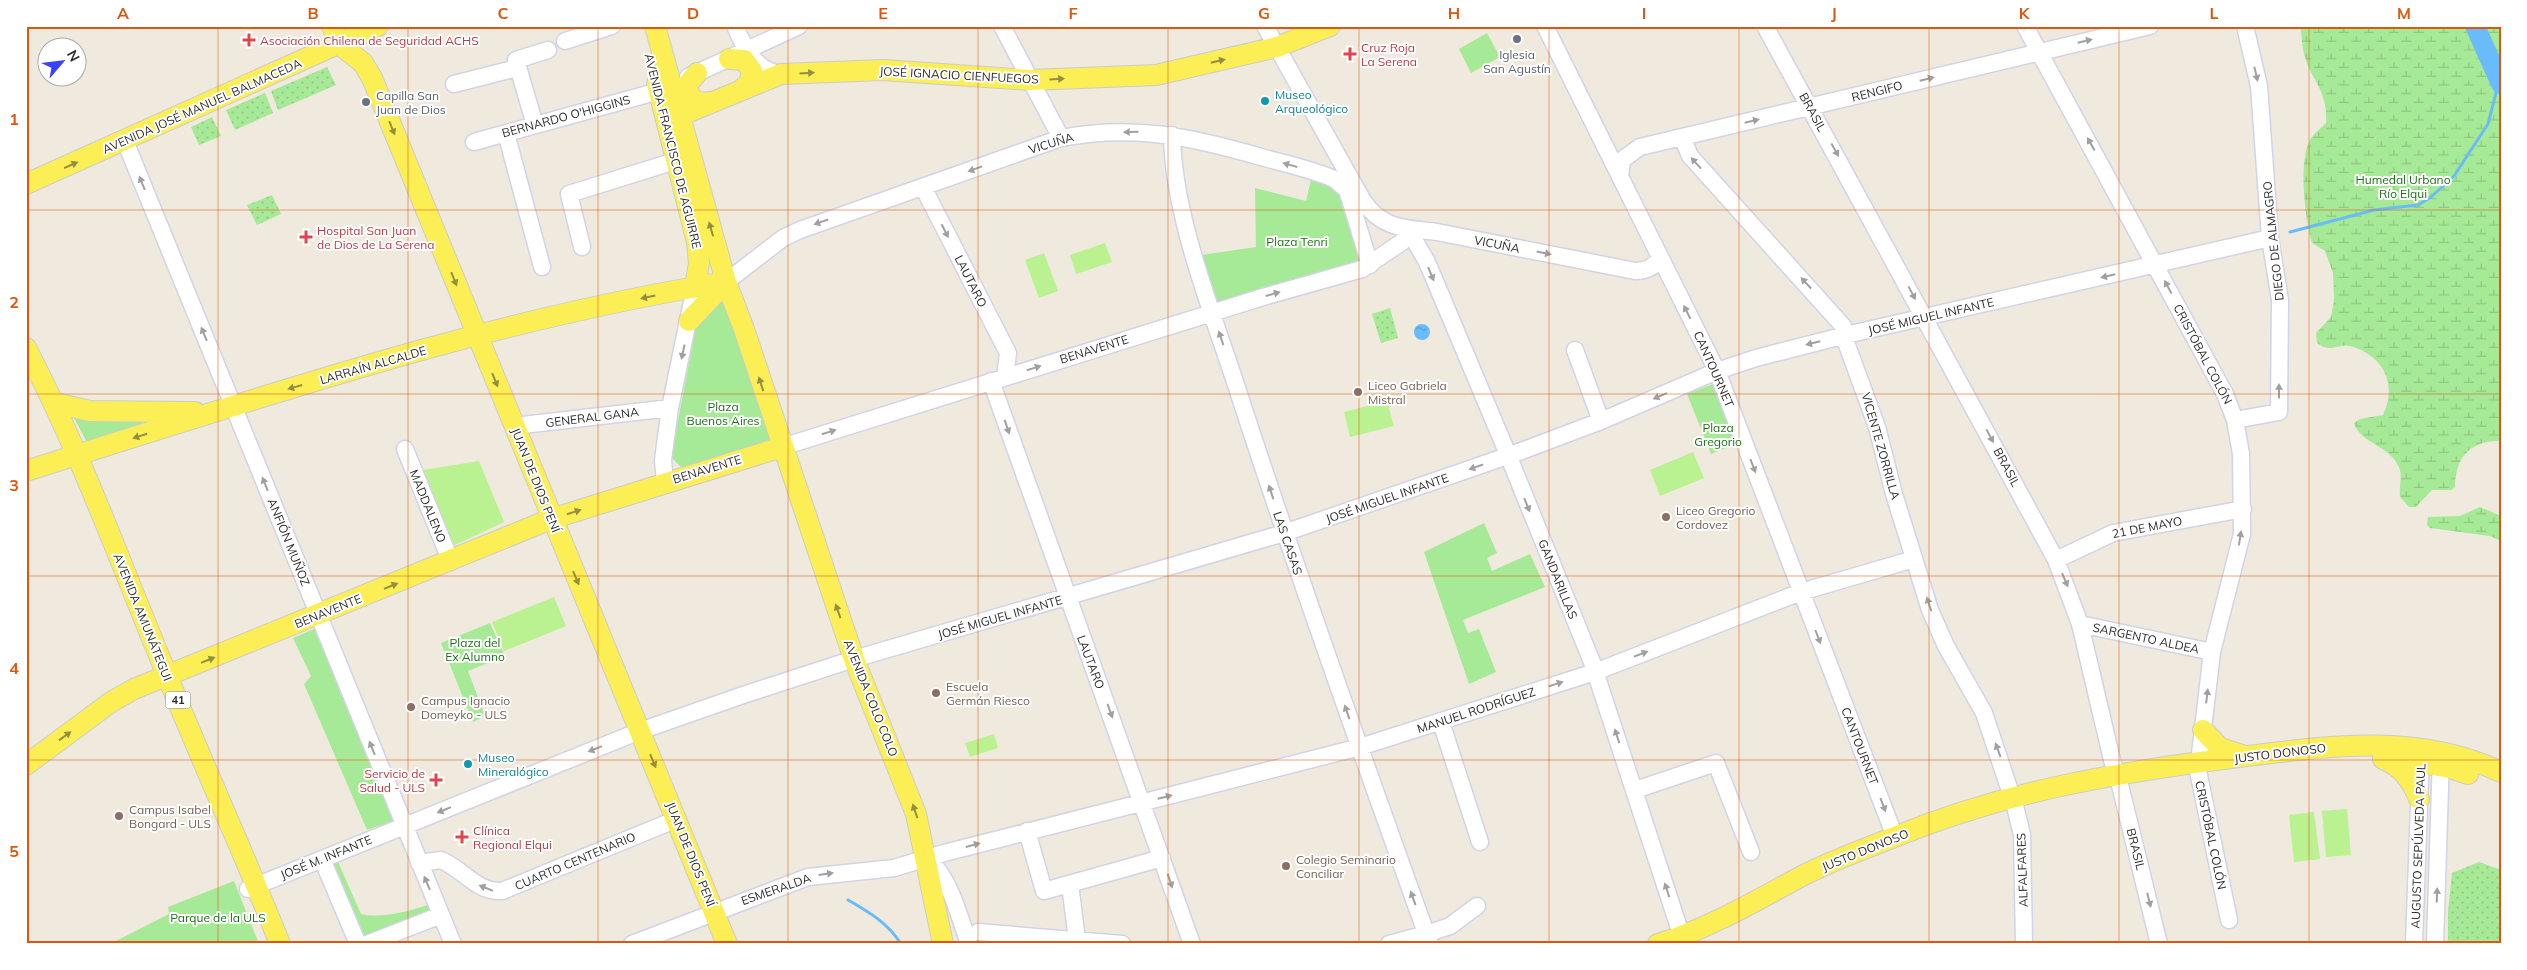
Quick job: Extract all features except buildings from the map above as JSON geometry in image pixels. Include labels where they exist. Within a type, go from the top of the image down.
[{"type":"main road","name":"JUAN DE DIOS PENÍ","points":[[332,26],[340,45],[356,57],[368,70],[727,944]]},
{"type":"main road","name":"AVENIDA JOSÉ MANUEL BALMACEDA","points":[[26,184],[340,45],[378,26]]},
{"type":"main road","name":"AVENIDA FRANCISCO DE AGUIRRE","points":[[641,26],[664,93]]},
{"type":"main road","name":"AVENIDA FRANCISCO DE AGUIRRE","points":[[655,26],[676,161],[698,252],[695,287]]},
{"type":"main road","name":"JOSÉ IGNACIO CIENFUEGOS","points":[[679,116],[742,88],[781,74],[890,71],[1030,80],[1156,75],[1277,47],[1330,26]]},
{"type":"main road","points":[[738,54],[752,71],[752,78],[742,88]]},
{"type":"main road","points":[[698,73],[688,84],[688,90],[696,102],[710,102]]},
{"type":"main road","points":[[664,93],[679,116]]},
{"type":"main road","name":"AVENIDA FRANCISCO DE AGUIRRE","points":[[679,116],[726,282],[782,447]]},
{"type":"main road","points":[[689,321],[726,282]]},
{"type":"main road","name":"LARRAÍN ALCALDE","points":[[26,471],[212,412],[476,334],[726,282]]},
{"type":"main road","name":"AVENIDA AMUNÁTEGUI","points":[[26,348],[55,403],[72,457],[113,568],[252,887],[280,944]]},
{"type":"main road","name":"AVENIDA AMUNÁTEGUI","points":[[26,375],[72,457]]},
{"type":"main road","points":[[55,403],[90,411],[212,412]]},
{"type":"main road","name":"BENAVENTE","points":[[26,765],[111,702],[134,690],[451,562],[551,519],[782,447]]},
{"type":"main road","name":"AVENIDA COLO COLO","points":[[782,447],[854,659],[916,814],[943,944]]},
{"type":"main road","points":[[2203,730],[2214,743],[2227,751],[2241,755],[2254,755]]},
{"type":"main road","name":"JUSTO DONOSO","points":[[1658,944],[1682,937],[1716,922],[1805,874],[1895,837],[2012,797],[2057,785],[2100,787],[2118,780],[2254,755],[2364,744],[2501,772]]},
{"type":"main road","name":"JUSTO DONOSO","points":[[2199,766],[2335,755],[2421,755]]},
{"type":"main road","points":[[2376,756],[2402,771],[2413,784],[2419,798]]},
{"type":"main road","name":"JUSTO DONOSO","points":[[2441,759],[2501,786]]},
{"type":"main road","name":"AVENIDA AMUNÁTEGUI","points":[[252,887],[270,944]]},
{"type":"street","points":[[565,41],[612,26]]},
{"type":"street","points":[[736,26],[738,54],[762,68],[781,74]]},
{"type":"street","name":"BERNARDO O'HIGGINS","points":[[474,142],[664,93],[698,73],[799,26]]},
{"type":"street","points":[[1002,26],[1061,138]]},
{"type":"street","name":"VICUÑA","points":[[1265,26],[1350,179],[1370,211],[1382,219],[1410,231],[1437,232],[1635,271],[1648,269],[1657,263],[1660,257]]},
{"type":"street","name":"CANTOURNET","points":[[1545,26],[1717,371],[1895,837]]},
{"type":"street","name":"BRASIL","points":[[1765,26],[1926,318],[2056,560],[2080,624],[2159,944]]},
{"type":"street","name":"CRISTÓBAL COLÓN","points":[[2026,26],[2225,394],[2235,420],[2241,454],[2242,534],[2212,652],[2199,766],[2229,920]]},
{"type":"street","name":"RENGIFO","points":[[1620,176],[1622,160],[1632,150],[2150,26]]},
{"type":"street","name":"DIEGO DE ALMAGRO","points":[[2235,420],[2279,412],[2280,300],[2270,238],[2259,86],[2245,26]]},
{"type":"street","points":[[535,125],[515,62],[518,58],[548,50]]},
{"type":"street","points":[[454,84],[517,68]]},
{"type":"street","name":"VICUÑA","points":[[726,282],[790,234],[1061,138],[1093,133],[1140,132],[1172,134],[1198,139],[1322,174],[1342,184],[1346,190],[1370,264]]},
{"type":"street","points":[[506,133],[542,267]]},
{"type":"street","name":"LAS CASAS","points":[[1172,134],[1174,172],[1194,253],[1212,313],[1284,533],[1428,939]]},
{"type":"street","name":"VICENTE ZORRILLA","points":[[1682,137],[1690,156],[1838,317],[1846,335],[1877,427],[1894,494],[1936,625],[1984,713],[2012,797]]},
{"type":"street","name":"ANFIÓN MUÑOZ","points":[[125,141],[453,944]]},
{"type":"street","points":[[1322,174],[1333,171],[1338,165],[1338,158]]},
{"type":"street","points":[[582,247],[569,194],[676,161]]},
{"type":"street","name":"LAUTARO","points":[[923,187],[1008,353],[998,379],[1066,597],[1143,802],[1192,944]]},
{"type":"street","name":"BENAVENTE","points":[[782,447],[1370,264],[1402,242],[1410,231]]},
{"type":"street","name":"GANDARILLAS","points":[[1410,231],[1426,262],[1508,456],[1595,672],[1682,937]]},
{"type":"street","name":"JOSÉ MIGUEL INFANTE","points":[[404,826],[640,731],[854,659],[1284,533],[1508,456],[1601,421],[1717,371],[1776,352],[2270,238]]},
{"type":"street","name":"AVENIDA FRANCISCO DE AGUIRRE","points":[[665,482],[663,460],[670,408],[695,287]]},
{"type":"street","points":[[1575,350],[1601,421]]},
{"type":"street","name":"GENERAL GANA","points":[[514,426],[670,408]]},
{"type":"street","name":"MADDALENO","points":[[405,450],[451,562]]},
{"type":"street","name":"21 DE MAYO","points":[[2056,560],[2113,533],[2243,509]]},
{"type":"street","name":"MANUEL RODRÍGUEZ","points":[[926,859],[1027,831],[1360,748],[1595,672],[1801,592],[1914,559]]},
{"type":"street","name":"SARGENTO ALDEA","points":[[2080,624],[2212,652]]},
{"type":"street","points":[[1441,722],[1480,842]]},
{"type":"street","name":"AUGUSTO SEPÚLVEDA PAUL","points":[[2414,944],[2421,755]]},
{"type":"street","name":"AUGUSTO SEPÚLVEDA PAUL","points":[[2435,944],[2441,759]]},
{"type":"street","points":[[1635,790],[1716,763],[1751,852]]},
{"type":"street","name":"ALFALFARES","points":[[2012,797],[2022,835],[2024,944]]},
{"type":"street","name":"CUARTO CENTENARIO","points":[[419,863],[441,860],[482,888],[502,891],[677,819]]},
{"type":"street","name":"JOSÉ M. INFANTE","points":[[252,887],[404,826]]},
{"type":"street","points":[[1027,831],[1044,891],[1162,858]]},
{"type":"street","points":[[322,859],[358,944]]},
{"type":"street","points":[[926,859],[933,863],[943,877],[974,938],[1076,940],[1122,944]]},
{"type":"street","name":"ESMERALDA","points":[[632,944],[714,911],[808,877],[839,872],[887,870],[926,859]]},
{"type":"street","points":[[2417,864],[2438,865]]},
{"type":"street","points":[[1070,884],[1076,940]]},
{"type":"street","points":[[1389,944],[1428,939],[1450,926],[1477,906]]},
{"type":"street","points":[[375,942],[441,915]]},
{"type":"green space","name":"Humedal Urbano Río Elqui","points":[[2301,26],[2501,26],[2501,441],[2473,447],[2461,459],[2455,487],[2451,490],[2432,490],[2416,507],[2409,507],[2400,497],[2401,473],[2391,455],[2363,436],[2357,430],[2354,423],[2360,419],[2383,415],[2389,392],[2384,372],[2371,356],[2362,350],[2345,345],[2327,348],[2317,343],[2316,333],[2331,317],[2334,300],[2333,273],[2325,251],[2312,243],[2305,206],[2304,162],[2311,138],[2326,123],[2326,111],[2322,93],[2304,54]]},
{"type":"green space","points":[[1487,33],[1500,57],[1471,73],[1459,49]]},
{"type":"green space","points":[[327,67],[336,85],[278,110],[271,91]]},
{"type":"green space","points":[[265,93],[273,113],[235,130],[226,110]]},
{"type":"green space","points":[[212,117],[221,136],[199,145],[191,127]]},
{"type":"green space","name":"Plaza Tenri","points":[[1312,176],[1341,187],[1362,259],[1357,265],[1216,307],[1201,255],[1256,247],[1255,188],[1306,201]]},
{"type":"green space","points":[[272,195],[281,214],[257,225],[247,205]]},
{"type":"green space","points":[[1105,243],[1112,262],[1076,274],[1070,255]]},
{"type":"green space","points":[[1044,253],[1058,291],[1039,298],[1025,260]]},
{"type":"green space","name":"Plaza Buenos Aires","points":[[724,296],[775,436],[766,444],[683,469],[671,457],[697,321]]},
{"type":"green space","points":[[1390,308],[1398,338],[1381,343],[1372,314]]},
{"type":"green space","name":"Plaza Gregorio","points":[[1713,384],[1738,443],[1711,454],[1687,394]]},
{"type":"green space","points":[[1387,401],[1394,426],[1350,437],[1344,412]]},
{"type":"green space","points":[[66,403],[194,415],[89,446]]},
{"type":"green space","points":[[1693,452],[1704,478],[1660,496],[1650,470]]},
{"type":"green space","points":[[479,461],[504,522],[451,547],[417,471]]},
{"type":"green space","points":[[2480,507],[2501,516],[2501,541],[2490,536],[2430,528],[2427,525],[2428,517],[2460,516]]},
{"type":"green space","points":[[1484,523],[1497,553],[1487,558],[1492,571],[1530,554],[1545,587],[1463,620],[1468,633],[1479,629],[1496,672],[1469,684],[1424,552]]},
{"type":"green space","points":[[554,597],[566,626],[504,651],[492,622]]},
{"type":"green space","name":"Plaza del Ex Alumno","points":[[490,623],[505,656],[468,671],[485,716],[473,722],[441,643]]},
{"type":"green space","points":[[319,627],[398,819],[367,830],[304,684],[311,676],[293,638]]},
{"type":"green space","points":[[994,734],[998,748],[970,757],[965,743]]},
{"type":"green space","points":[[2347,809],[2351,855],[2326,857],[2322,811]]},
{"type":"green space","points":[[2314,812],[2320,859],[2294,862],[2289,815]]},
{"type":"green space","points":[[338,862],[361,914],[387,915],[406,912],[431,904],[434,912],[360,942],[329,866]]},
{"type":"green space","points":[[2479,862],[2501,870],[2501,944],[2448,944],[2448,911],[2452,873]]},
{"type":"green space","name":"Parque de la ULS","points":[[234,881],[259,944],[110,944],[169,914],[168,907]]},
{"type":"water","points":[[1422,324],[1428,326],[1430,332],[1428,338],[1422,340],[1416,338],[1414,332],[1416,326]]},
{"type":"waterway","points":[[2475,26],[2501,84]]},
{"type":"waterway","points":[[2290,232],[2374,210],[2418,205],[2431,197],[2454,176],[2488,124],[2499,81]]},
{"type":"waterway","points":[[848,900],[884,924],[901,944]]},
{"type":"place","name":"Iglesia San Agustín","points":[[1517,39]]},
{"type":"place","name":"Asociación Chilena de Seguridad ACHS","points":[[249,40]]},
{"type":"place","name":"Cruz Roja La Serena","points":[[1350,54]]},
{"type":"place","name":"Museo Arqueológico","points":[[1265,101]]},
{"type":"place","name":"Capilla San Juan de Dios","points":[[366,102]]},
{"type":"place","name":"Hospital San Juan de Dios de La Serena","points":[[306,237]]},
{"type":"place","name":"Liceo Gabriela Mistral","points":[[1358,392]]},
{"type":"place","name":"Liceo Gregorio Cordovez","points":[[1666,517]]},
{"type":"place","name":"Escuela Germán Riesco","points":[[936,693]]},
{"type":"place","name":"Campus Ignacio Domeyko - ULS","points":[[411,707]]},
{"type":"place","name":"Museo Mineralógico","points":[[468,764]]},
{"type":"place","name":"Servicio de Salud - ULS","points":[[436,780]]},
{"type":"place","name":"Campus Isabel Bongard - ULS","points":[[119,816]]},
{"type":"place","name":"Clínica Regional Elqui","points":[[462,837]]},
{"type":"place","name":"Colegio Seminario Conciliar","points":[[1286,866]]}]
